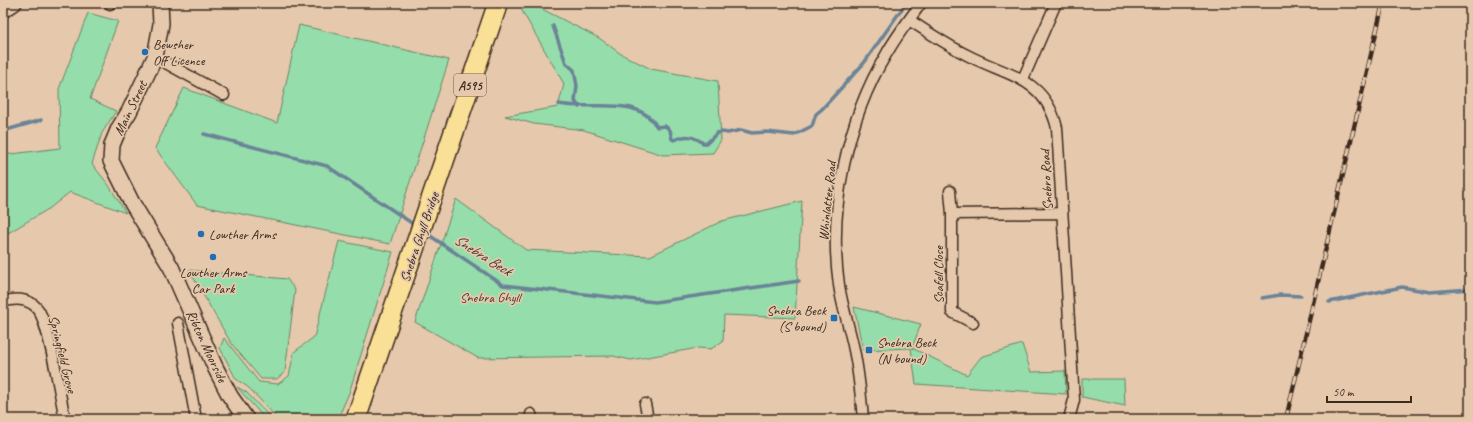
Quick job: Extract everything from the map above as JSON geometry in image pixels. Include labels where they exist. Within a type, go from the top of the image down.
[{"type":"highway","name":"Snebra Ghyll Bridge","points":[[359,414],[498,3]]},
{"type":"main road","points":[[3,10],[14,3]]},
{"type":"main road","name":"Main Street","points":[[125,188],[111,161],[112,145],[119,128],[129,112],[155,58],[161,24],[160,3]]},
{"type":"main road","name":"Ribton Moorside","points":[[125,188],[171,267],[215,367],[230,396],[244,418]]},
{"type":"street","name":"Whinlatter Road","points":[[863,419],[854,351],[839,287],[836,240],[838,210],[846,157],[855,126],[887,53],[921,3]]},
{"type":"street","points":[[1023,79],[1056,3]]},
{"type":"street","name":"Snebro Road","points":[[909,20],[963,53],[1023,79],[1043,97],[1054,116],[1057,128],[1074,400],[1069,419]]},
{"type":"street","points":[[155,58],[224,95]]},
{"type":"street","name":"Scafell Close","points":[[950,190],[952,214],[952,312],[974,323]]},
{"type":"street","points":[[952,214],[1062,213]]},
{"type":"street","name":"Springfield Grove","points":[[3,302],[13,298],[26,300],[37,308],[45,325],[65,419]]},
{"type":"street","points":[[178,323],[196,419]]},
{"type":"street","points":[[645,404],[648,419]]},
{"type":"green space","points":[[527,3],[530,3],[599,38],[621,54],[651,69],[718,81],[721,140],[713,153],[663,155],[584,130],[534,124],[505,116],[558,107],[564,84],[522,11]]},
{"type":"green space","points":[[88,13],[118,21],[90,99],[116,111],[102,133],[92,164],[108,184],[126,213],[70,192],[50,208],[3,236],[3,155],[60,148],[59,89]]},
{"type":"green space","points":[[299,25],[449,60],[390,244],[197,205],[155,148],[184,88],[277,123]]},
{"type":"green space","name":"Snebra Ghyll","points":[[456,199],[526,250],[650,256],[722,221],[802,201],[795,318],[724,315],[723,341],[711,349],[698,348],[631,360],[613,356],[478,358],[415,322]]},
{"type":"green space","points":[[339,241],[393,252],[349,393],[338,418],[278,419],[249,388],[236,379],[220,348],[224,338],[259,382],[278,384],[289,376],[294,352],[314,337]]},
{"type":"green space","points":[[189,270],[287,279],[295,290],[285,372],[277,379],[261,379],[231,343]]},
{"type":"green space","points":[[854,307],[921,324],[912,348],[967,375],[981,357],[1022,344],[1031,372],[1065,371],[1066,394],[916,384],[911,348],[863,350]]},
{"type":"green space","points":[[1082,379],[1124,379],[1125,406],[1082,397]]},
{"type":"green space","points":[[237,387],[246,392],[272,419],[265,419]]},
{"type":"waterway","points":[[559,104],[572,106],[613,106],[638,110],[649,117],[657,127],[665,126],[670,130],[672,139],[674,140],[682,137],[689,137],[696,138],[703,143],[707,143],[717,133],[728,133],[741,130],[752,133],[767,132],[794,135],[812,126],[816,114],[864,63],[906,3]]},
{"type":"waterway","points":[[553,26],[566,63],[574,70],[577,86],[575,101],[579,107]]},
{"type":"waterway","name":"Snebra Beck","points":[[3,131],[41,120]]},
{"type":"waterway","name":"Snebra Beck","points":[[204,134],[327,166],[416,226]]},
{"type":"waterway","name":"Snebra Beck","points":[[426,233],[503,285],[655,302],[799,281]]},
{"type":"waterway","name":"Snebra Beck","points":[[1329,302],[1402,287],[1430,292],[1470,289]]},
{"type":"waterway","name":"Snebra Beck","points":[[1262,298],[1280,295],[1301,296]]},
{"type":"railway","points":[[1286,419],[1383,3]]},
{"type":"place","name":"Bewsher Off Licence","points":[[145,52]]},
{"type":"place","name":"Lowther Arms","points":[[201,234]]},
{"type":"place","name":"Lowther Arms Car Park","points":[[213,257]]},
{"type":"place","name":"Snebra Beck (S bound)","points":[[834,318]]},
{"type":"place","name":"Snebra Beck (N bound)","points":[[869,350]]}]
